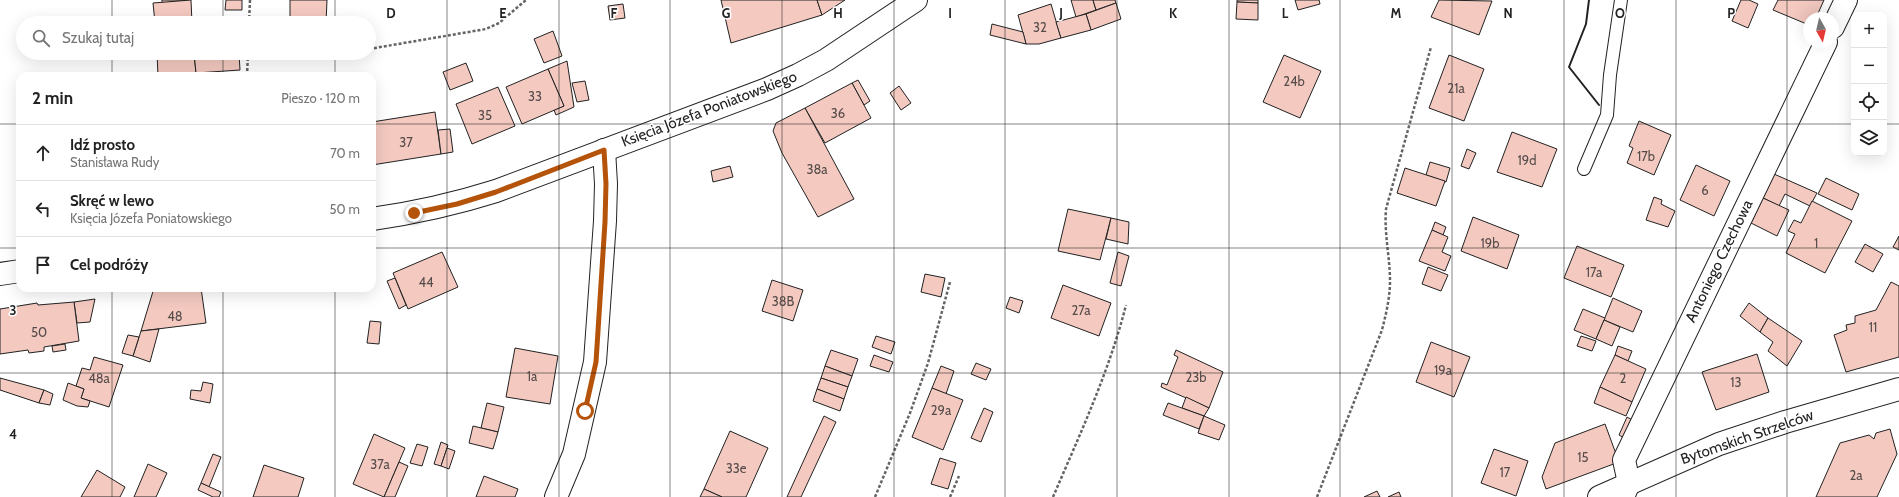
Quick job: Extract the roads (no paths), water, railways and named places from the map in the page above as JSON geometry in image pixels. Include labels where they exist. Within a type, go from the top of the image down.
[{"type":"street","name":"Księcia Józefa Poniatowskiego","points":[[376,218],[414,213],[457,204],[496,192],[767,89],[826,60],[916,0]]},
{"type":"street","points":[[1839,15],[1846,0]]},
{"type":"street","name":"Antoniego Czechowa","points":[[1626,490],[1624,460],[1823,48]]},
{"type":"street","points":[[556,497],[574,454],[596,362],[605,222],[606,184],[604,150]]},
{"type":"street","points":[[0,274],[16,272]]},
{"type":"street","name":"Bytomskich Strzelców","points":[[1599,497],[1626,490],[1719,444],[1785,422],[1899,389]]},
{"type":"lane","points":[[1584,169],[1607,114],[1610,74],[1621,0]]}]
